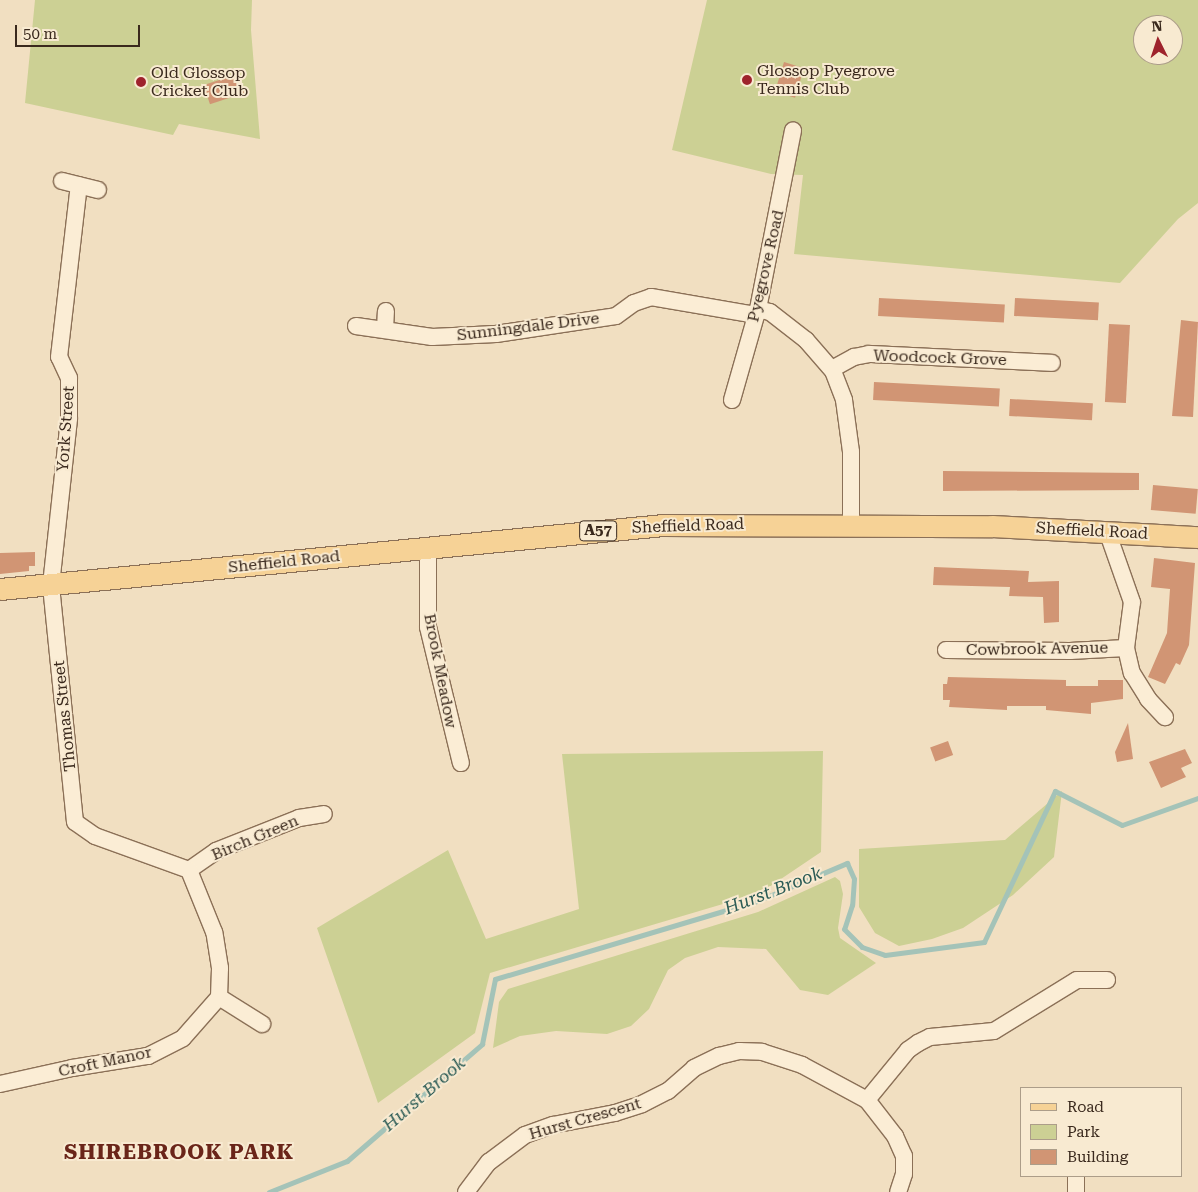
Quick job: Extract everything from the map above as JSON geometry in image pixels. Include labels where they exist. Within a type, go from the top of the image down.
[{"type":"main road","name":"Sheffield Road","points":[[0,589],[51,586],[664,525],[851,524],[1107,530],[1198,537]]},
{"type":"street","name":"Pyegrove Road","points":[[732,400],[757,312],[793,130]]},
{"type":"street","points":[[62,181],[98,190]]},
{"type":"street","name":"York Street","points":[[51,586],[69,418],[69,378],[59,357],[79,185]]},
{"type":"street","name":"Sunningdale Drive","points":[[356,326],[432,336],[525,331],[616,316],[634,303],[651,297],[757,312]]},
{"type":"street","points":[[385,329],[386,310]]},
{"type":"street","points":[[757,312],[770,312],[806,340],[832,369],[844,400],[851,452],[851,524]]},
{"type":"street","name":"Woodcock Grove","points":[[832,369],[854,357],[869,354],[1052,363]]},
{"type":"street","name":"Cowbrook Avenue","points":[[946,650],[1070,651],[1126,648],[1132,602],[1107,530]]},
{"type":"street","name":"Brook Meadow","points":[[428,547],[428,627],[461,763]]},
{"type":"street","name":"Thomas Street","points":[[51,586],[75,822],[95,836],[189,870]]},
{"type":"street","points":[[1126,648],[1126,658],[1140,688],[1165,717]]},
{"type":"street","name":"Birch Green","points":[[189,870],[216,851],[299,818],[324,814]]},
{"type":"street","points":[[189,870],[214,932],[220,968],[219,997],[262,1024]]},
{"type":"street","points":[[868,1100],[908,1050],[918,1042],[930,1038],[994,1031],[1077,980],[1107,980]]},
{"type":"street","name":"Croft Manor","points":[[0,1084],[72,1068],[148,1056],[183,1038],[219,997]]},
{"type":"street","name":"Hurst Crescent","points":[[466,1192],[489,1162],[525,1135],[553,1125],[616,1114],[642,1104],[668,1091],[694,1068],[725,1054],[762,1052],[802,1065],[868,1100],[894,1136],[904,1156],[904,1174],[898,1192]]},
{"type":"street","points":[[1076,1177],[1076,1192]]},
{"type":"green space","name":"Old Glossop Cricket Club","points":[[35,0],[252,0],[251,30],[260,139],[179,124],[173,135],[25,103]]},
{"type":"green space","points":[[707,0],[1198,0],[1198,203],[1178,219],[1120,283],[794,254],[803,175],[771,174],[672,150]]},
{"type":"green space","points":[[823,751],[821,852],[760,893],[490,973],[475,1033],[378,1103],[317,928],[448,850],[486,939],[579,909],[562,754]]},
{"type":"green space","points":[[1062,791],[1054,857],[1013,895],[963,928],[932,939],[899,946],[875,933],[859,907],[859,849],[1005,840]]},
{"type":"green space","points":[[835,877],[840,881],[843,894],[838,928],[840,938],[876,963],[828,995],[800,990],[766,949],[718,947],[685,958],[668,970],[649,1009],[631,1026],[607,1034],[556,1031],[520,1036],[493,1048],[499,1002],[508,989],[758,912]]},
{"type":"building","points":[[784,62],[804,68],[795,98],[775,92]]},
{"type":"building","points":[[238,74],[244,93],[210,104],[204,85]]},
{"type":"building","points":[[879,298],[1005,305],[1004,323],[878,316]]},
{"type":"building","points":[[1015,298],[1099,302],[1098,320],[1014,316]]},
{"type":"building","points":[[1181,320],[1198,322],[1193,417],[1172,416]]},
{"type":"building","points":[[1109,324],[1130,325],[1126,403],[1105,402]]},
{"type":"building","points":[[874,382],[1000,389],[999,407],[873,400]]},
{"type":"building","points":[[1010,399],[1093,403],[1092,420],[1009,416]]},
{"type":"building","points":[[943,471],[1139,473],[1139,490],[943,491]]},
{"type":"building","points":[[1153,485],[1198,489],[1196,514],[1151,510]]},
{"type":"building","points":[[35,552],[35,566],[29,566],[29,571],[0,574],[0,553]]},
{"type":"building","points":[[1154,558],[1195,563],[1189,645],[1180,665],[1176,663],[1165,684],[1148,677],[1167,633],[1170,589],[1151,587]]},
{"type":"building","points":[[934,567],[1029,571],[1028,582],[1059,581],[1059,622],[1044,623],[1043,597],[1009,596],[1010,587],[933,585]]},
{"type":"building","points":[[948,677],[1066,680],[1066,686],[1098,686],[1098,680],[1123,680],[1123,699],[1091,703],[1091,714],[1046,710],[1046,706],[1007,706],[1007,710],[949,707],[950,700],[943,700],[943,684],[947,684]]},
{"type":"building","points":[[1128,723],[1133,759],[1117,762],[1115,752]]},
{"type":"building","points":[[948,741],[953,755],[935,762],[930,747]]},
{"type":"building","points":[[1185,749],[1192,763],[1181,768],[1186,777],[1161,788],[1149,762]]},
{"type":"waterway","name":"Hurst Brook","points":[[269,1192],[347,1161],[482,1044],[495,979],[757,901],[847,863],[854,879],[852,905],[844,929],[862,947],[885,955],[984,942],[1055,791],[1122,825],[1198,798]]},
{"type":"place","name":"Glossop Pyegrove Tennis Club","points":[[747,80]]},
{"type":"place","name":"Old Glossop Cricket Club","points":[[141,82]]},
{"type":"district","name":"SHIREBROOK PARK","points":[[179,1152]]}]
